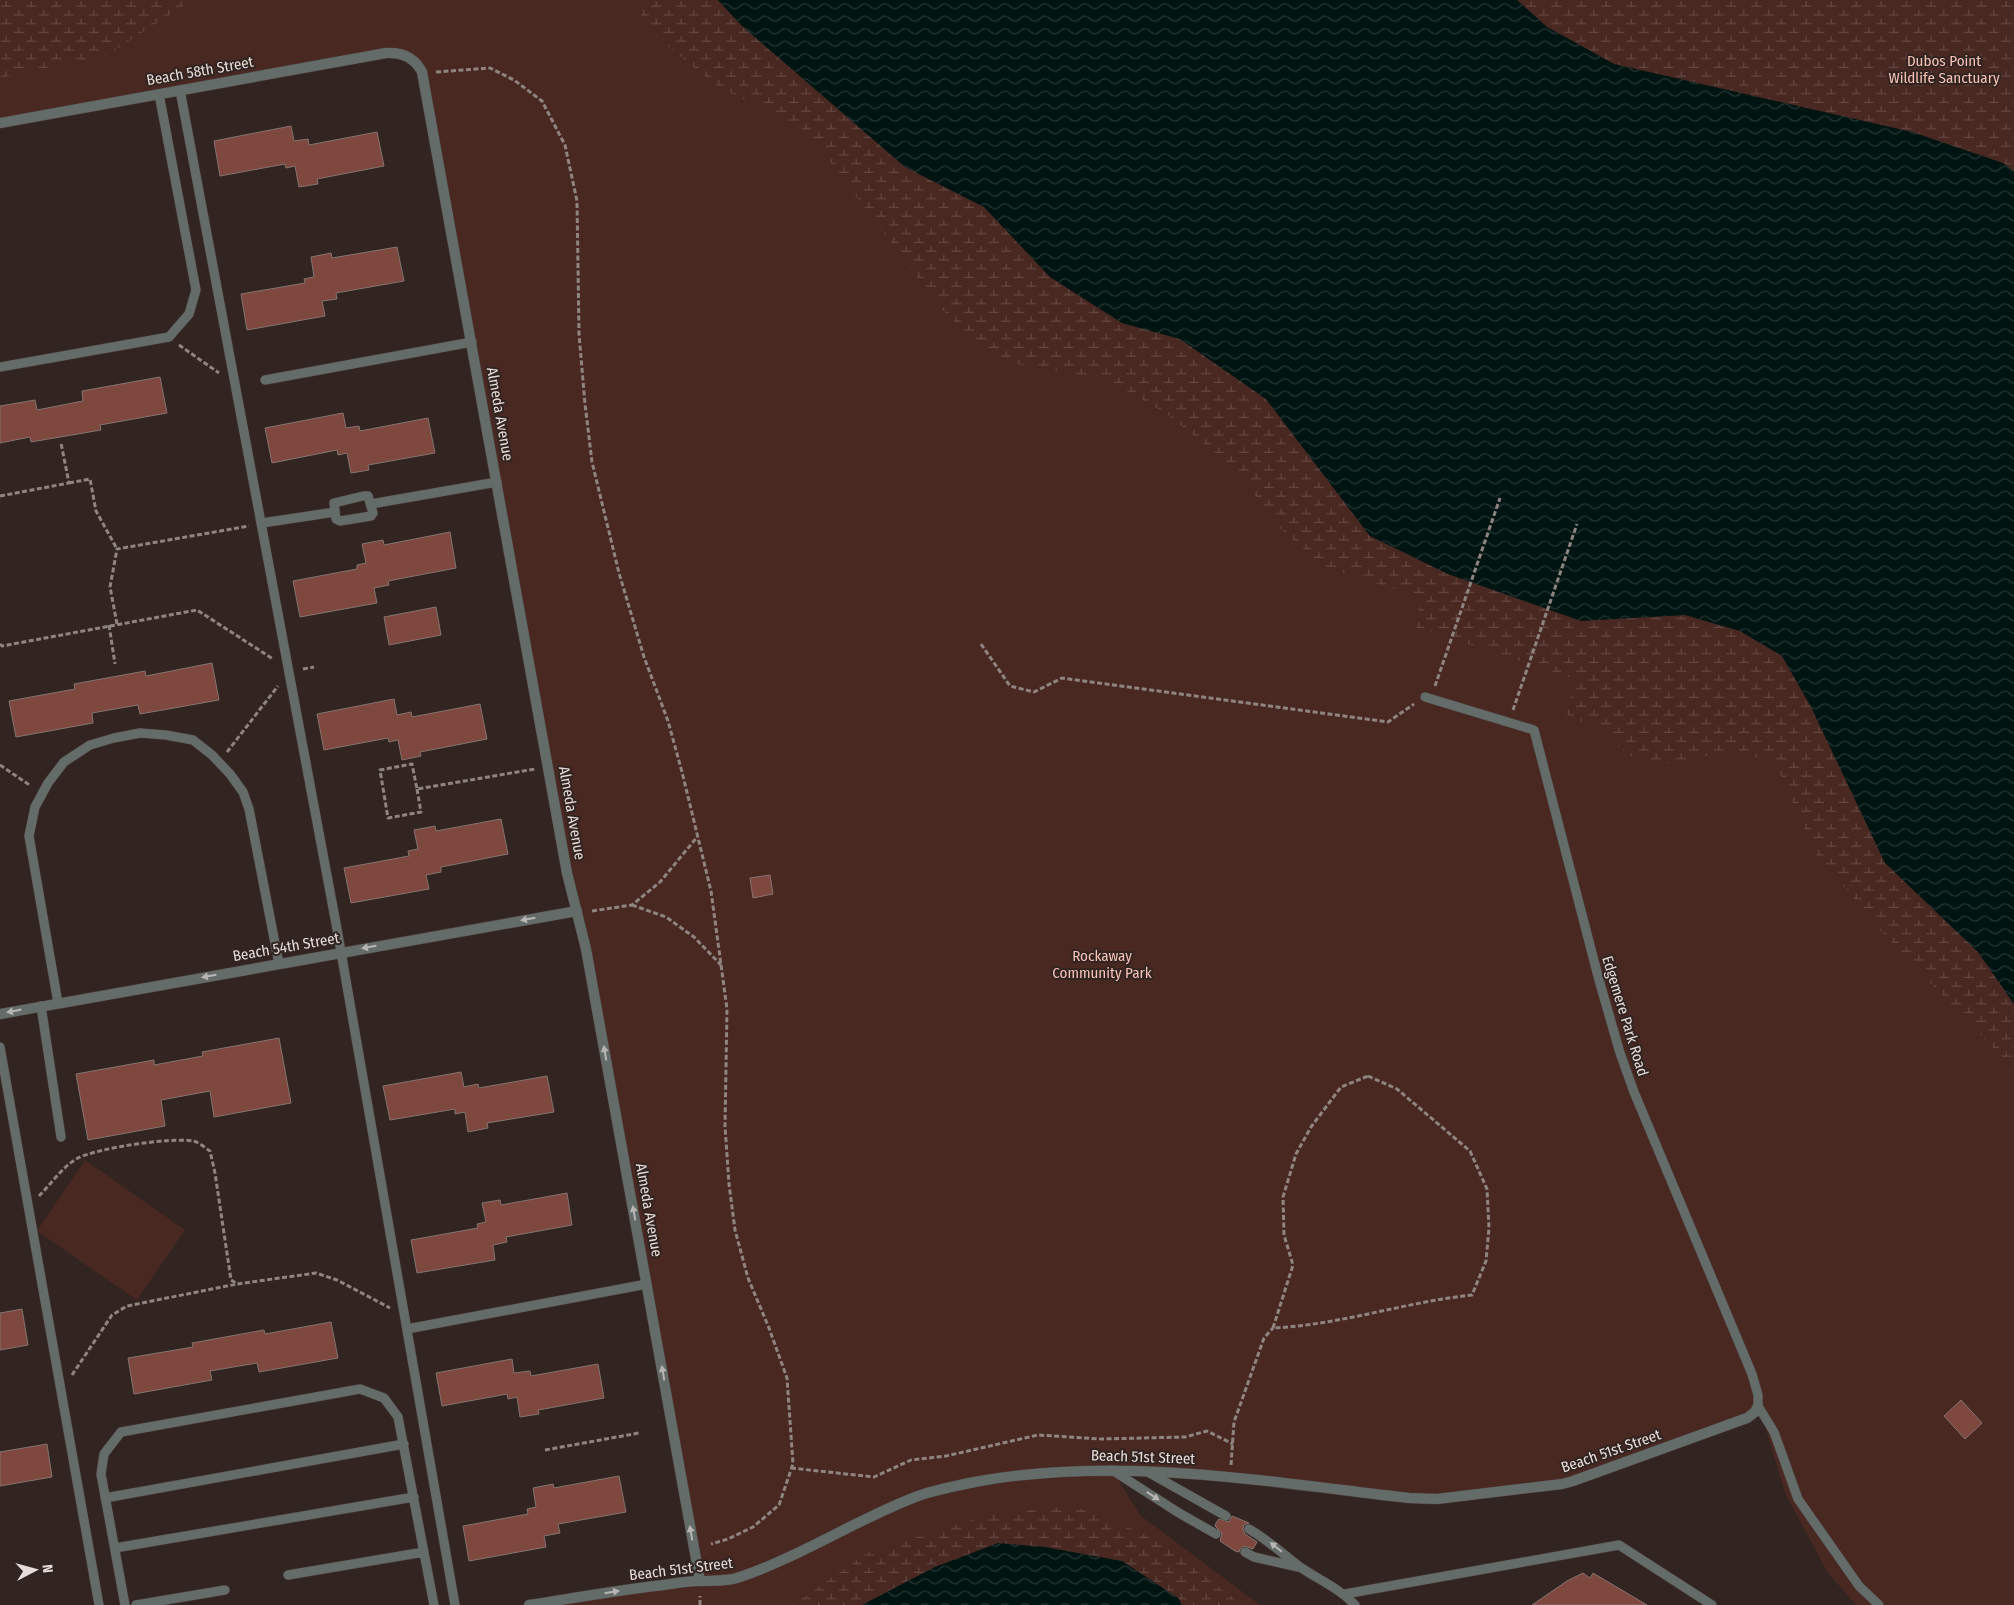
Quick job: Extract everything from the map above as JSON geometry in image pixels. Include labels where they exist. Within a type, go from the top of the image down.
[{"type":"street","name":"Beach 58th Street","points":[[0,123],[386,53],[399,53],[406,56],[419,65],[422,72]]},
{"type":"street","name":"Almeda Avenue","points":[[422,72],[567,873],[586,948],[700,1581]]},
{"type":"street","name":"Beach 54th Street","points":[[0,1014],[576,911]]},
{"type":"street","name":"Beach 51st Street","points":[[529,1605],[700,1581],[729,1580],[753,1572],[898,1504],[940,1490],[1008,1476],[1043,1472],[1112,1469],[1143,1470],[1424,1499],[1562,1484],[1748,1418],[1755,1412],[1758,1406]]},
{"type":"lane","points":[[180,90],[342,952],[455,1605]]},
{"type":"lane","points":[[0,366],[169,337],[189,314],[196,290],[159,94]]},
{"type":"lane","points":[[265,380],[472,342]]},
{"type":"lane","points":[[371,504],[497,482]]},
{"type":"lane","points":[[363,496],[368,496],[371,504],[373,513],[371,516],[338,520],[334,505],[336,502],[363,496]]},
{"type":"lane","points":[[262,523],[335,512]]},
{"type":"lane","name":"Edgemere Park Road","points":[[1428,698],[1534,730],[1599,980],[1620,1052],[1634,1092],[1752,1374],[1758,1395],[1758,1406]]},
{"type":"lane","points":[[58,1003],[29,836],[35,807],[64,762],[90,745],[140,733],[166,734],[193,740],[219,762],[243,792],[249,809],[279,964]]},
{"type":"lane","points":[[41,1006],[61,1138]]},
{"type":"lane","points":[[0,1047],[99,1605]]},
{"type":"lane","points":[[407,1329],[646,1284]]},
{"type":"lane","points":[[126,1605],[101,1474],[104,1454],[121,1432],[360,1389],[384,1398],[398,1417],[434,1605]]},
{"type":"lane","points":[[1758,1406],[1774,1432],[1798,1499],[1859,1586],[1879,1605]]},
{"type":"lane","points":[[105,1498],[404,1444]]},
{"type":"lane","points":[[1112,1469],[1179,1513],[1216,1534]]},
{"type":"lane","points":[[1143,1470],[1226,1516]]},
{"type":"lane","points":[[115,1548],[414,1497]]},
{"type":"lane","points":[[1249,1529],[1264,1538],[1301,1568],[1344,1594],[1355,1605]]},
{"type":"lane","points":[[1344,1594],[1619,1545],[1712,1605]]},
{"type":"lane","points":[[288,1575],[424,1552]]},
{"type":"lane","points":[[1245,1552],[1254,1557],[1301,1568]]},
{"type":"lane","points":[[136,1605],[225,1590]]},
{"type":"path","points":[[422,72],[490,68],[514,80],[542,101],[564,145],[577,201],[579,334],[592,462],[619,573],[644,657],[668,721],[711,891],[727,1009],[725,1126],[735,1230],[748,1278],[786,1378],[792,1428],[792,1468],[779,1505],[753,1528],[728,1539],[710,1544]]},
{"type":"path","points":[[169,337],[223,376],[234,376]]},
{"type":"path","points":[[61,443],[69,483]]},
{"type":"path","points":[[0,496],[90,479],[96,511],[117,549],[110,587],[117,624]]},
{"type":"path","points":[[981,644],[1010,686],[1034,692],[1062,678],[1388,722],[1428,698],[1500,498]]},
{"type":"path","points":[[117,549],[262,523]]},
{"type":"path","points":[[1508,722],[1577,524]]},
{"type":"path","points":[[1,647],[109,625],[197,610],[290,671],[219,762]]},
{"type":"path","points":[[109,625],[115,664]]},
{"type":"path","points":[[412,764],[417,789],[420,812],[388,818],[380,770],[412,764]]},
{"type":"path","points":[[0,765],[42,794]]},
{"type":"path","points":[[417,789],[548,767]]},
{"type":"path","points":[[632,905],[660,882],[698,836]]},
{"type":"path","points":[[576,911],[597,911],[632,905],[666,917],[694,937],[722,965]]},
{"type":"path","points":[[1230,1478],[1234,1422],[1264,1338],[1273,1328],[1293,1265],[1284,1235],[1283,1197],[1296,1154],[1311,1127],[1340,1087],[1368,1076],[1397,1088],[1470,1151],[1487,1189],[1489,1228],[1486,1261],[1472,1295],[1439,1298],[1300,1327],[1273,1328]]},
{"type":"path","points":[[29,1208],[62,1171],[77,1158],[103,1150],[177,1140],[196,1141],[210,1151],[231,1280],[237,1284]]},
{"type":"path","points":[[61,1392],[112,1315],[127,1306],[237,1284],[316,1273],[337,1280],[405,1316]]},
{"type":"path","points":[[792,1468],[874,1477],[911,1460],[946,1456],[1038,1435],[1102,1439],[1185,1436],[1207,1431],[1233,1444]]},
{"type":"path","points":[[545,1450],[639,1432]]},
{"type":"green space","name":"Rockaway Community Park","points":[[0,0],[718,0],[741,25],[905,167],[984,207],[1050,277],[1122,323],[1370,536],[1448,574],[1581,621],[1685,615],[1811,707],[2014,1004],[2014,1605],[1856,1605],[1828,1573],[1786,1495],[1759,1407],[1755,1412],[1573,1481],[1437,1499],[1112,1470],[1140,1515],[1260,1605],[1182,1605],[1178,1598],[935,1567],[862,1605],[529,1605],[699,1581],[422,72],[399,53],[0,123]]},
{"type":"green space","points":[[0,0],[192,0],[109,54],[0,78]]},
{"type":"green space","points":[[633,0],[718,0],[741,25],[905,167],[984,207],[1050,277],[1122,323],[1180,339],[1266,399],[1370,536],[1448,574],[1581,621],[1685,615],[1740,631],[1782,656],[1811,707],[1885,863],[1978,952],[2014,1004],[2014,1069],[1888,939],[1815,853],[1774,760],[1719,752],[1677,765],[1629,756],[1606,733],[1564,713],[1579,680],[1415,627],[1421,598],[1323,566],[1280,528],[1235,469],[1167,414],[1108,380],[993,360],[938,305],[807,131],[717,86],[652,33]]},
{"type":"green space","name":"Dubos Point Wildlife Sanctuary","points":[[1517,0],[2014,0],[2014,171],[2003,163],[1912,132],[1614,64],[1547,27]]},
{"type":"green space","points":[[85,1160],[185,1230],[137,1300],[37,1231]]},
{"type":"green space","points":[[1074,1506],[1159,1540],[1242,1605],[1182,1605],[1178,1598],[1122,1561],[1045,1547],[998,1543],[935,1567],[862,1605],[793,1605],[867,1553],[990,1514]]},
{"type":"water","points":[[718,0],[1517,0],[1547,27],[1614,64],[1912,132],[2003,163],[2014,171],[2014,1004],[1978,952],[1885,863],[1811,707],[1782,656],[1740,631],[1685,615],[1581,621],[1448,574],[1370,536],[1266,399],[1180,339],[1122,323],[1050,277],[984,207],[905,167],[741,25]]},
{"type":"water","points":[[998,1543],[1045,1547],[1122,1561],[1178,1598],[1182,1605],[862,1605],[935,1567]]},
{"type":"building","points":[[291,126],[294,141],[308,139],[309,145],[377,132],[384,166],[317,179],[318,184],[299,187],[295,166],[286,168],[285,164],[220,176],[214,141]]},
{"type":"building","points":[[397,247],[404,281],[336,293],[337,299],[322,301],[325,316],[247,330],[241,294],[305,283],[304,279],[314,277],[311,257],[331,253],[332,258]]},
{"type":"building","points":[[160,377],[167,413],[100,425],[101,430],[31,442],[30,437],[0,443],[0,406],[35,400],[37,410],[83,401],[82,391]]},
{"type":"building","points":[[343,413],[346,428],[359,426],[360,431],[428,418],[435,453],[368,465],[369,470],[351,473],[347,453],[338,455],[337,450],[272,463],[265,428]]},
{"type":"building","points":[[450,532],[456,568],[388,581],[389,585],[374,588],[377,603],[300,617],[293,581],[357,569],[357,565],[366,563],[362,544],[383,540],[384,545]]},
{"type":"building","points":[[436,607],[441,635],[389,645],[384,617]]},
{"type":"building","points":[[212,663],[219,700],[140,714],[138,705],[92,713],[93,723],[16,737],[9,701],[75,689],[74,684],[145,671],[146,676]]},
{"type":"building","points":[[394,699],[397,715],[411,712],[412,717],[480,704],[487,739],[420,752],[421,756],[402,760],[398,740],[389,742],[388,738],[324,750],[317,714]]},
{"type":"building","points":[[501,819],[508,854],[441,867],[441,872],[426,875],[429,889],[351,903],[344,868],[409,856],[408,851],[418,849],[414,830],[435,826],[436,831]]},
{"type":"building","points":[[770,875],[773,894],[753,898],[750,878]]},
{"type":"building","points":[[279,1038],[291,1103],[214,1117],[210,1091],[161,1100],[165,1126],[88,1140],[76,1074],[154,1060],[154,1065],[203,1056],[202,1052]]},
{"type":"building","points":[[461,1072],[464,1087],[478,1084],[479,1088],[547,1076],[554,1112],[487,1123],[488,1128],[468,1132],[465,1112],[455,1114],[455,1109],[390,1120],[383,1086]]},
{"type":"building","points":[[567,1193],[572,1225],[506,1237],[507,1242],[493,1245],[495,1260],[417,1273],[411,1240],[478,1228],[477,1224],[486,1222],[482,1203],[500,1200],[501,1205]]},
{"type":"building","points":[[22,1309],[28,1345],[0,1350],[0,1313]]},
{"type":"building","points":[[331,1322],[338,1358],[259,1372],[257,1363],[210,1371],[212,1380],[134,1394],[128,1358],[193,1347],[192,1343],[264,1330],[265,1334]]},
{"type":"building","points":[[512,1359],[514,1373],[530,1371],[531,1376],[598,1364],[604,1398],[538,1410],[539,1414],[520,1417],[517,1397],[508,1399],[507,1394],[442,1406],[436,1373]]},
{"type":"building","points":[[1961,1400],[1982,1423],[1965,1439],[1944,1416]]},
{"type":"building","points":[[47,1444],[52,1477],[0,1486],[0,1452]]},
{"type":"building","points":[[619,1476],[626,1512],[558,1524],[560,1533],[544,1536],[546,1547],[469,1561],[463,1526],[528,1514],[527,1509],[536,1507],[533,1488],[553,1484],[554,1488]]},
{"type":"building","points":[[1232,1516],[1249,1523],[1244,1525],[1243,1529],[1245,1534],[1257,1542],[1253,1549],[1244,1546],[1239,1552],[1220,1541],[1222,1533],[1215,1526],[1216,1523],[1219,1519],[1229,1522]]},
{"type":"building","points":[[1583,1573],[1590,1578],[1593,1573],[1647,1605],[1532,1605],[1567,1581]]}]
